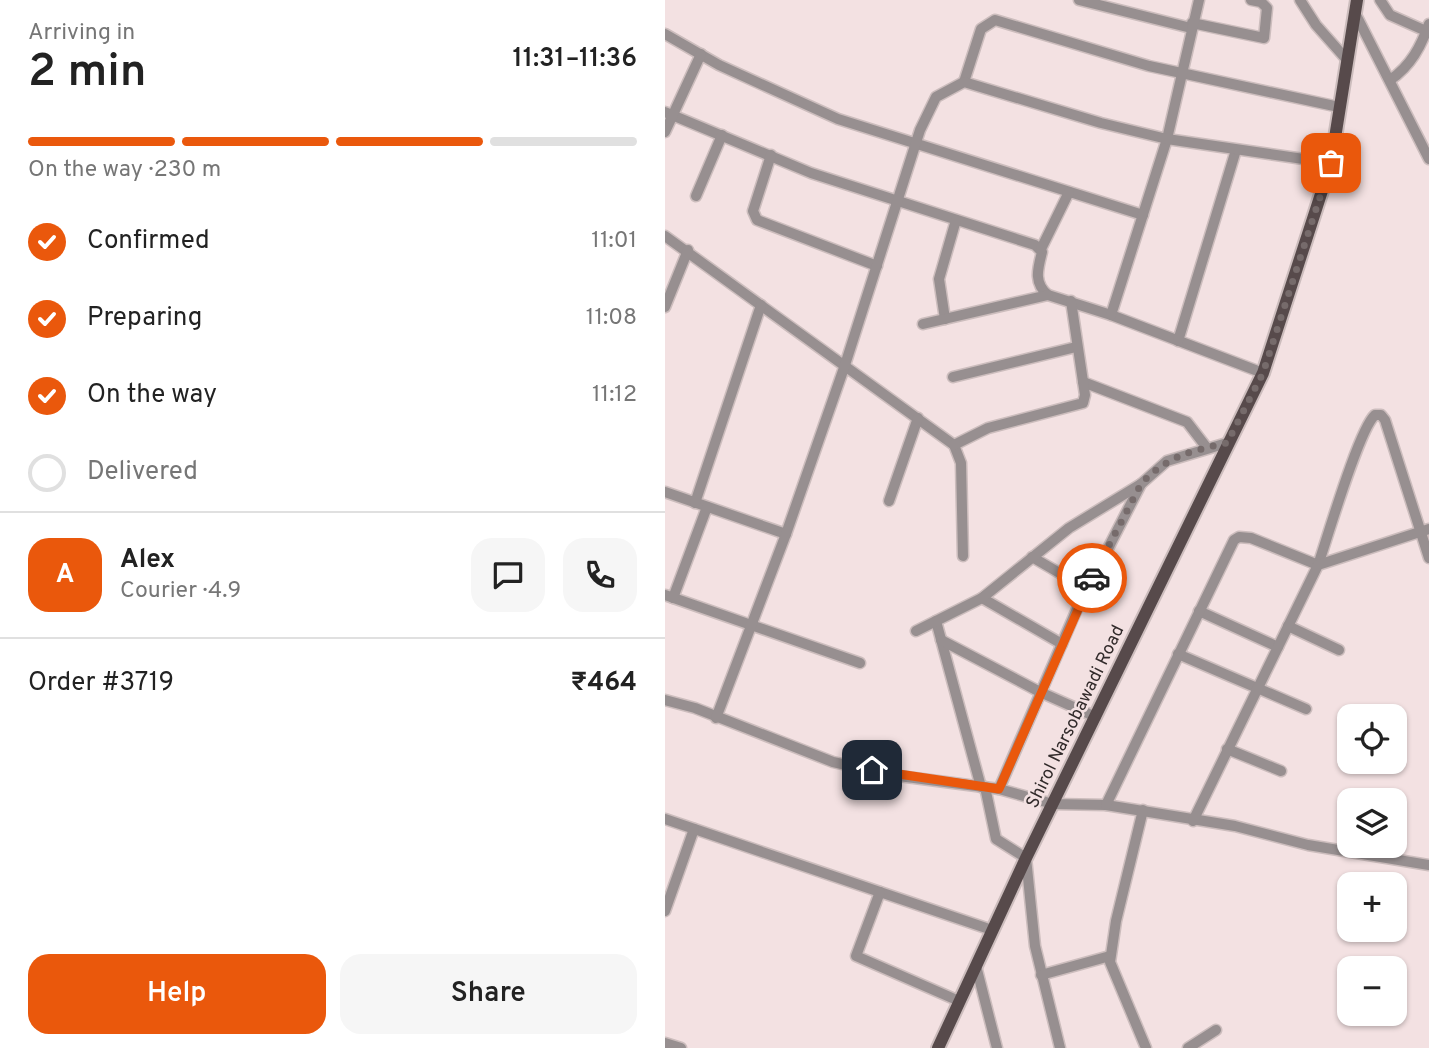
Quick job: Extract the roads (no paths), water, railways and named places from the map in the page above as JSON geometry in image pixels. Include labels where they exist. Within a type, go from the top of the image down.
[{"type":"main road","name":"Shirol Narsobawadi Road","points":[[938,1048],[1025,858],[1263,373],[1331,163],[1356,6]]},
{"type":"street","points":[[1079,0],[1264,38],[1267,8],[1251,0]]},
{"type":"street","points":[[1111,315],[1167,139],[1180,72],[1199,0]]},
{"type":"street","points":[[1300,0],[1316,25],[1347,60]]},
{"type":"street","points":[[1380,0],[1390,15],[1428,27],[1425,48],[1391,80]]},
{"type":"street","points":[[1356,6],[1429,159]]},
{"type":"street","points":[[716,718],[786,534],[845,365],[928,109],[936,97],[964,82],[981,29],[995,20],[1101,53],[1339,107]]},
{"type":"street","points":[[665,34],[825,114],[1143,215]]},
{"type":"street","points":[[665,132],[669,114],[701,54]]},
{"type":"street","points":[[964,82],[1101,123],[1167,139],[1331,163]]},
{"type":"street","points":[[669,114],[811,173],[1041,249]]},
{"type":"street","points":[[696,197],[722,135]]},
{"type":"street","points":[[1178,341],[1236,150]]},
{"type":"street","points":[[771,155],[753,211],[757,220],[877,266]]},
{"type":"street","points":[[1069,192],[1041,249],[1037,275],[1042,290],[1048,295],[1111,315],[1263,373]]},
{"type":"street","points":[[945,319],[939,279],[956,220]]},
{"type":"street","points":[[665,236],[688,250],[954,445],[961,463],[963,556]]},
{"type":"street","points":[[665,307],[688,250]]},
{"type":"street","points":[[923,324],[1048,295]]},
{"type":"street","points":[[954,445],[988,428],[1080,405],[1085,395],[1071,302]]},
{"type":"street","points":[[695,503],[761,305]]},
{"type":"street","points":[[953,377],[1076,347]]},
{"type":"street","points":[[1083,382],[1187,422],[1207,448]]},
{"type":"street","points":[[1193,821],[1318,565],[1355,457],[1369,421],[1375,415],[1381,415],[1385,420],[1425,530],[1429,558]]},
{"type":"street","points":[[889,501],[918,418]]},
{"type":"street","points":[[916,631],[982,598],[1069,528],[1141,484],[1167,460],[1227,443]]},
{"type":"street","points":[[999,789],[1087,589],[1141,484]]},
{"type":"street","points":[[665,492],[786,534]]},
{"type":"street","points":[[707,507],[669,597],[860,663]]},
{"type":"street","points":[[1105,805],[1234,540],[1239,537],[1251,538],[1318,565],[1425,530]]},
{"type":"street","points":[[1032,557],[1087,589]]},
{"type":"street","points":[[982,598],[1062,644]]},
{"type":"street","points":[[1199,611],[1278,647]]},
{"type":"street","points":[[936,621],[996,839],[1025,858],[1031,921],[1041,975],[1060,1048]]},
{"type":"street","points":[[1288,626],[1339,650]]},
{"type":"street","points":[[941,640],[1040,692],[1096,717]]},
{"type":"street","points":[[1178,654],[1306,709]]},
{"type":"street","points":[[665,700],[695,708],[833,762],[891,775],[999,789],[1053,804],[1105,805],[1143,810],[1193,821],[1235,826],[1308,845],[1429,865]]},
{"type":"street","points":[[1227,749],[1280,771]]},
{"type":"street","points":[[1143,810],[1110,956],[1114,976],[1146,1048]]},
{"type":"street","points":[[665,820],[992,930]]},
{"type":"street","points":[[665,911],[694,829]]},
{"type":"street","points":[[880,892],[856,956],[959,1001]]},
{"type":"street","points":[[1041,975],[1110,956]]},
{"type":"street","points":[[976,965],[997,1048]]},
{"type":"street","points":[[1188,1048],[1216,1030]]},
{"type":"street","points":[[665,1042],[681,1048]]}]
